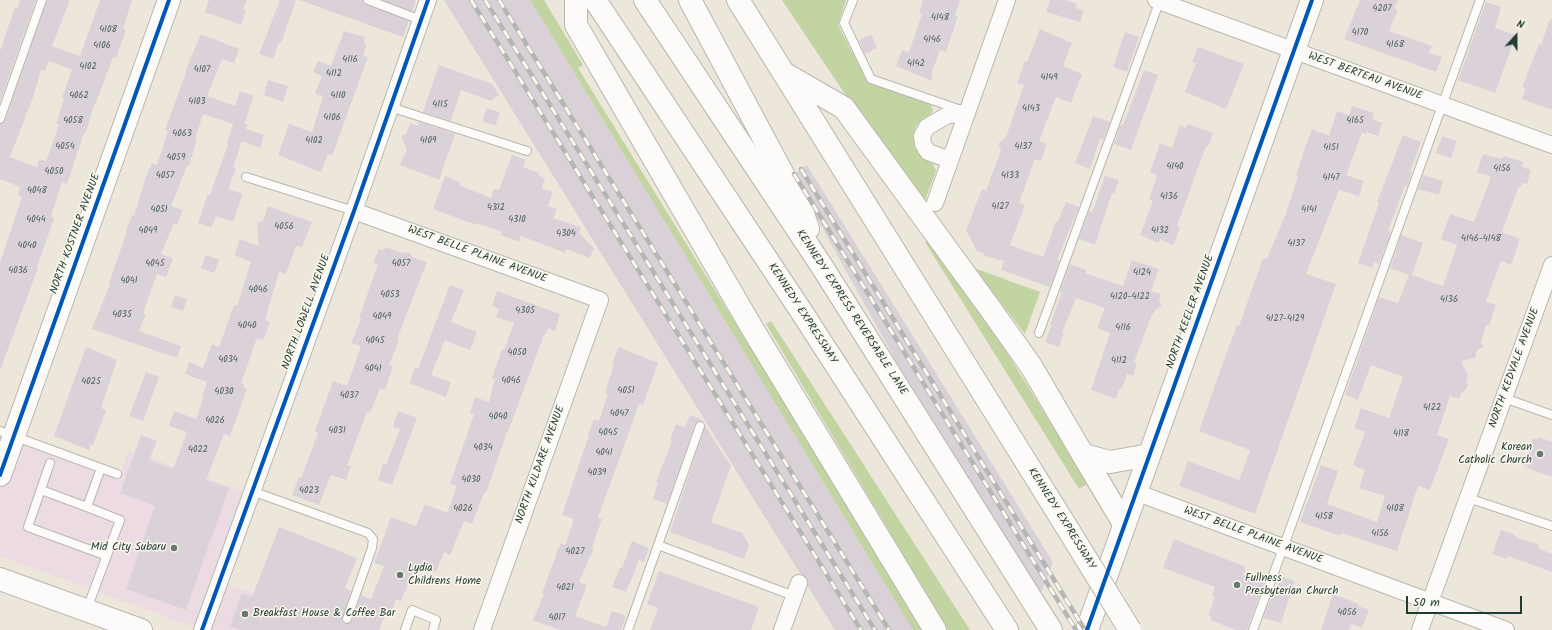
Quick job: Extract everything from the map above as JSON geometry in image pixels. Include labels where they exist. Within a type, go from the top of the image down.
[{"type":"main road","name":"NORTH KOSTNER AVENUE","points":[[0,474],[7,433],[169,0]]},
{"type":"main road","points":[[576,0],[576,25],[752,328],[935,630]]},
{"type":"main road","name":"KENNEDY EXPRESSWAY","points":[[595,0],[803,314],[1007,630]]},
{"type":"main road","name":"KENNEDY EXPRESS REVERSABLE LANE","points":[[645,0],[821,264],[1052,630]]},
{"type":"main road","points":[[690,0],[802,210],[821,264]]},
{"type":"main road","name":"KENNEDY EXPRESSWAY","points":[[738,0],[925,303],[1130,630]]},
{"type":"main road","name":"NORTH KEELER AVENUE","points":[[1087,630],[1135,492],[1312,0]]},
{"type":"main road","points":[[784,74],[844,108],[1026,360],[1124,524]]},
{"type":"main road","points":[[1083,455],[1110,462],[1149,455]]},
{"type":"main road","points":[[0,579],[141,630]]},
{"type":"street","name":"NORTH LOWELL AVENUE","points":[[202,630],[354,210],[428,0]]},
{"type":"street","points":[[936,203],[966,112],[1007,0]]},
{"type":"street","name":"WEST BERTEAU AVENUE","points":[[1159,0],[1552,145]]},
{"type":"street","points":[[950,160],[928,152],[923,144],[922,136],[927,127],[946,116],[966,112]]},
{"type":"street","name":"WEST BELLE PLAINE AVENUE","points":[[354,210],[600,300]]},
{"type":"street","name":"NORTH KEDVALE AVENUE","points":[[1420,630],[1552,265]]},
{"type":"street","name":"NORTH KILDARE AVENUE","points":[[482,630],[600,300]]},
{"type":"street","name":"WEST BELLE PLAINE AVENUE","points":[[1135,492],[1506,630]]},
{"type":"street","points":[[782,630],[797,589]]},
{"type":"lane","points":[[0,120],[42,0]]},
{"type":"lane","points":[[368,0],[421,20]]},
{"type":"lane","points":[[853,0],[844,23],[871,78],[966,112]]},
{"type":"lane","points":[[1039,333],[1159,0]]},
{"type":"lane","points":[[1253,630],[1284,548],[1480,0]]},
{"type":"lane","points":[[390,107],[527,151]]},
{"type":"lane","points":[[246,176],[354,210]]},
{"type":"lane","points":[[1504,398],[1552,415]]},
{"type":"lane","points":[[628,630],[700,426]]},
{"type":"lane","points":[[7,433],[117,474]]},
{"type":"lane","points":[[50,463],[28,527],[107,556]]},
{"type":"lane","points":[[87,507],[100,468]]},
{"type":"lane","points":[[41,490],[120,520],[86,610]]},
{"type":"lane","points":[[252,490],[368,533],[373,539],[372,548],[347,619]]},
{"type":"lane","points":[[1468,498],[1552,526]]},
{"type":"lane","points":[[658,545],[797,589]]},
{"type":"lane","points":[[405,630],[412,610],[436,620],[433,630]]},
{"type":"shaded area","points":[[299,0],[416,0],[403,37]]},
{"type":"shaded area","points":[[444,0],[530,0],[913,630],[835,630]]},
{"type":"shaded area","points":[[807,165],[1053,562],[1041,593],[896,361],[793,175]]},
{"type":"shaded area","points":[[0,433],[120,476],[128,450],[253,495],[222,582],[345,626],[344,630],[202,630],[0,556]]},
{"type":"green space","points":[[530,0],[544,0],[583,65],[578,68],[853,514],[921,630],[913,630]]},
{"type":"green space","points":[[782,0],[846,0],[838,25],[867,81],[928,102],[932,107],[933,110],[931,114],[916,126],[914,134],[914,144],[919,155],[933,164],[936,171],[924,203],[859,115]]},
{"type":"green space","points":[[930,239],[1006,346],[1004,348],[1088,483],[1079,489],[925,242]]},
{"type":"green space","points":[[974,268],[1040,292],[1025,334]]},
{"type":"green space","points":[[771,321],[970,630],[948,630],[766,324]]},
{"type":"building","points":[[20,0],[36,0],[0,102],[0,51],[15,7],[18,8]]},
{"type":"building","points":[[47,0],[70,0],[52,46],[80,56],[100,0],[132,0],[123,29],[126,30],[116,58],[113,57],[95,105],[94,104],[86,133],[84,133],[67,184],[62,182],[51,216],[54,218],[37,267],[38,268],[0,368],[0,263],[22,196],[18,195],[20,187],[0,179],[0,124],[5,121]],"holes":[[[49,61],[72,70],[62,98],[64,99],[56,124],[59,125],[46,161],[39,159],[37,167],[10,157],[33,97],[41,70],[45,71]]]},
{"type":"building","points":[[209,0],[247,0],[243,9],[246,10],[241,25],[205,12]]},
{"type":"building","points":[[280,0],[296,0],[281,43],[279,42],[273,59],[259,54]]},
{"type":"building","points":[[923,0],[960,0],[955,15],[958,16],[946,52],[940,50],[932,72],[932,81],[896,66],[902,50],[909,52],[922,14],[919,13]]},
{"type":"building","points":[[1050,0],[1066,0],[1077,4],[1076,8],[1084,11],[1080,22],[1046,12]]},
{"type":"building","points":[[1360,0],[1398,0],[1394,8],[1398,10],[1389,31],[1432,46],[1429,53],[1442,57],[1436,72],[1344,39]]},
{"type":"building","points":[[1486,2],[1501,7],[1495,28],[1516,35],[1495,93],[1458,80]]},
{"type":"building","points":[[1550,19],[1552,19],[1552,110],[1522,99],[1526,88],[1522,87],[1539,44],[1541,45]]},
{"type":"building","points":[[1040,29],[1072,43],[1063,66],[1082,74],[1071,103],[1056,97],[1039,141],[1047,144],[1041,161],[1035,159],[1019,203],[1025,205],[1010,245],[1043,257],[1056,221],[1058,222],[1066,202],[1079,207],[1057,260],[1059,261],[1050,287],[1001,270],[1004,261],[985,256],[983,253],[977,251],[966,230],[982,189],[986,191],[1001,150],[998,144],[1006,137],[1024,85],[1017,83],[1025,61],[1027,62]]},
{"type":"building","points":[[344,31],[365,37],[364,42],[366,47],[363,56],[368,57],[332,156],[328,154],[321,172],[278,155],[289,124],[312,132],[323,96],[315,93],[322,76],[313,72],[318,61],[331,66]]},
{"type":"building","points":[[1125,32],[1139,37],[1127,72],[1113,67]]},
{"type":"building","points":[[201,34],[239,49],[234,63],[222,59],[207,96],[235,106],[240,91],[254,96],[244,124],[248,125],[246,129],[264,135],[260,148],[242,141],[233,167],[236,168],[228,189],[243,194],[233,222],[216,216],[211,228],[198,223],[208,194],[210,195],[228,144],[233,124],[203,114],[195,139],[197,139],[189,166],[187,166],[171,206],[183,210],[177,225],[174,223],[161,254],[173,259],[166,277],[157,274],[143,313],[146,314],[139,331],[181,346],[177,358],[92,329],[110,284],[109,283],[127,231],[126,230],[132,215],[134,216],[146,177],[152,163],[157,165],[168,131],[165,130],[186,73],[185,72]]},
{"type":"building","points":[[871,34],[877,48],[865,54],[859,40]]},
{"type":"building","points":[[1198,47],[1244,64],[1226,109],[1185,92],[1196,63],[1192,62]]},
{"type":"building","points":[[439,65],[492,84],[499,95],[491,101],[461,90],[451,121],[423,112]]},
{"type":"building","points":[[1144,70],[1158,75],[1131,150],[1114,144],[1120,126],[1122,124],[1123,125]]},
{"type":"building","points":[[268,80],[288,86],[283,102],[264,95]]},
{"type":"building","points":[[1352,106],[1374,113],[1372,119],[1382,123],[1378,136],[1366,132],[1366,134],[1362,133],[1346,175],[1364,181],[1359,196],[1339,190],[1306,274],[1336,284],[1255,514],[1179,486],[1188,461],[1239,480],[1250,450],[1199,431],[1263,258],[1267,259],[1286,213],[1298,176],[1296,175],[1312,129],[1329,136],[1337,111],[1349,115]]},
{"type":"building","points":[[487,108],[500,113],[495,126],[482,121]]},
{"type":"building","points":[[1093,116],[1110,122],[1103,140],[1100,139],[1090,169],[1075,163]]},
{"type":"building","points":[[419,122],[455,134],[439,180],[400,165],[407,150],[401,136],[406,134],[410,123],[418,126]]},
{"type":"building","points":[[1188,124],[1213,133],[1208,147],[1206,146],[1177,226],[1180,228],[1173,245],[1160,239],[1159,243],[1140,235],[1153,201],[1149,199],[1157,175],[1150,172],[1160,143],[1172,148],[1180,125],[1186,128]]},
{"type":"building","points":[[1403,135],[1421,142],[1410,172],[1412,172],[1407,187],[1405,186],[1388,231],[1391,232],[1379,264],[1374,262],[1372,268],[1358,263],[1379,203],[1377,202]]},
{"type":"building","points":[[1442,136],[1457,141],[1451,158],[1436,153]]},
{"type":"building","points":[[1483,154],[1502,159],[1504,156],[1523,162],[1522,167],[1531,170],[1527,184],[1522,183],[1521,187],[1519,186],[1502,232],[1520,239],[1511,265],[1501,261],[1486,302],[1496,305],[1489,326],[1486,325],[1481,342],[1484,347],[1477,350],[1475,358],[1461,361],[1468,376],[1466,382],[1468,385],[1466,390],[1462,392],[1459,399],[1450,396],[1437,435],[1449,439],[1430,490],[1418,486],[1397,551],[1341,533],[1340,536],[1300,522],[1321,465],[1338,471],[1327,504],[1377,522],[1385,496],[1359,488],[1365,470],[1353,465],[1365,432],[1354,428],[1361,408],[1389,418],[1403,377],[1371,365],[1358,400],[1345,395],[1379,297],[1398,303],[1409,275],[1390,268],[1401,235],[1423,243],[1412,275],[1443,286],[1457,245],[1441,239],[1450,214],[1474,222],[1491,177],[1477,172]]},
{"type":"building","points":[[512,155],[526,160],[523,167],[539,173],[538,175],[545,179],[542,188],[553,192],[548,206],[557,209],[553,218],[581,227],[579,233],[594,248],[590,258],[566,249],[565,253],[521,236],[519,242],[501,235],[502,232],[477,223],[476,225],[433,209],[445,176],[460,182],[459,185],[491,198],[494,189],[499,190]]},
{"type":"building","points":[[1423,175],[1443,181],[1439,195],[1418,189]]},
{"type":"building","points":[[1105,176],[1119,180],[1114,194],[1112,193],[1095,245],[1079,239],[1089,211],[1092,212]]},
{"type":"building","points":[[268,206],[312,222],[302,247],[296,246],[286,274],[279,272],[265,320],[270,322],[263,340],[257,338],[241,383],[244,384],[243,388],[247,389],[230,436],[224,434],[206,480],[229,488],[186,610],[126,589],[155,506],[120,493],[141,435],[157,441],[149,460],[173,469],[187,432],[169,426],[174,411],[196,419],[207,382],[185,374],[189,362],[203,368],[212,344],[219,347],[234,305],[237,306],[251,262],[234,255],[240,239],[259,246],[257,223],[263,221]]},
{"type":"building","points":[[385,247],[403,253],[406,252],[411,254],[412,257],[427,262],[397,339],[399,340],[389,365],[393,366],[385,390],[380,389],[370,413],[367,412],[347,465],[351,466],[346,480],[331,475],[319,505],[292,495],[299,477],[301,478],[318,433],[315,431],[333,381],[347,386],[361,346],[351,343],[361,319],[359,318],[378,264],[373,263],[379,249],[384,250]]},
{"type":"building","points":[[206,255],[219,260],[214,273],[201,268]]},
{"type":"building","points":[[1132,260],[1159,269],[1151,291],[1161,294],[1159,300],[1162,306],[1156,309],[1152,315],[1134,362],[1137,363],[1133,376],[1127,374],[1122,389],[1119,389],[1116,399],[1091,390],[1110,333],[1097,328],[1105,308],[1076,298],[1062,333],[1064,333],[1059,347],[1045,342],[1052,325],[1050,324],[1062,292],[1060,291],[1070,264],[1086,270],[1085,273],[1123,286]]},
{"type":"building","points":[[450,285],[464,290],[451,322],[477,332],[470,350],[445,340],[431,375],[451,382],[446,397],[409,383],[415,368],[418,369]]},
{"type":"building","points":[[497,291],[560,314],[555,331],[548,328],[544,335],[507,432],[486,493],[484,493],[472,524],[464,521],[450,555],[444,552],[436,572],[419,566],[414,580],[410,579],[401,601],[396,599],[391,613],[387,611],[379,630],[240,630],[230,626],[242,593],[252,597],[279,527],[357,558],[345,588],[351,591],[342,620],[343,623],[348,624],[352,621],[361,595],[371,599],[384,566],[374,563],[391,517],[416,526],[425,504],[447,513],[457,486],[450,484],[474,414],[470,413],[475,397],[489,402],[495,379],[492,378],[502,349],[504,350],[514,323],[496,317],[499,309],[492,306]]},
{"type":"building","points":[[175,295],[187,299],[183,311],[171,307]]},
{"type":"building","points":[[86,347],[117,360],[101,408],[106,410],[93,445],[91,445],[89,450],[54,436]]},
{"type":"building","points":[[619,347],[658,363],[643,405],[639,404],[598,518],[602,519],[592,547],[594,548],[579,582],[587,585],[575,616],[606,627],[612,611],[626,616],[621,630],[559,630],[533,620],[544,594],[542,593],[556,556],[555,555],[561,543],[565,545],[574,519],[562,515],[589,435],[588,434],[594,419],[599,421],[608,394],[605,393],[614,364],[612,363]]},
{"type":"building","points":[[146,372],[159,377],[143,421],[129,416]]},
{"type":"building","points":[[398,411],[417,418],[392,485],[378,480],[383,464],[386,465],[400,429],[393,427]]},
{"type":"building","points":[[690,415],[699,418],[702,421],[695,424],[667,504],[653,499],[658,483],[656,482],[672,441],[670,440],[676,424],[685,427]]},
{"type":"building","points":[[705,426],[731,466],[711,522],[742,533],[749,545],[744,559],[670,532]]},
{"type":"building","name":"Korean Catholic Church","points":[[1539,437],[1552,442],[1552,477],[1527,468],[1528,467],[1523,465],[1533,438],[1538,439]]},
{"type":"building","points":[[1501,530],[1513,534],[1518,538],[1538,544],[1538,548],[1552,554],[1552,572],[1508,556],[1507,559],[1492,554]]},
{"type":"building","name":"Fullness Presbyterian Church","points":[[1174,539],[1246,567],[1243,575],[1264,583],[1247,630],[1236,630],[1210,620],[1212,616],[1208,615],[1215,597],[1212,596],[1215,587],[1163,568]]},
{"type":"building","points":[[632,541],[649,548],[644,562],[639,560],[626,592],[612,587],[620,567],[622,568]]},
{"type":"building","points":[[659,571],[759,607],[751,630],[650,630],[658,608],[647,604]]},
{"type":"building","points":[[1281,576],[1295,581],[1281,623],[1263,618]]},
{"type":"building","points":[[1333,594],[1359,604],[1358,606],[1369,610],[1362,628],[1352,624],[1349,630],[1321,630]]},
{"type":"railway","points":[[471,0],[861,630]]},
{"type":"railway","points":[[485,0],[875,630]]},
{"type":"railway","points":[[499,0],[889,630]]},
{"type":"railway","points":[[801,169],[1085,630]]},
{"type":"railway","points":[[794,174],[1076,630]]},
{"type":"cycle path","points":[[0,475],[169,0]]},
{"type":"cycle path","points":[[202,630],[354,211],[428,0]]},
{"type":"cycle path","points":[[1087,630],[1312,0]]},
{"type":"place","name":"Korean Catholic Church","points":[[1540,454]]},
{"type":"place","name":"Mid City Subaru","points":[[174,548]]},
{"type":"place","name":"Lydia Childrens Home","points":[[400,575]]},
{"type":"place","name":"Fullness Presbyterian Church","points":[[1237,585]]},
{"type":"place","name":"Breakfast House & Coffee Bar","points":[[245,614]]}]
